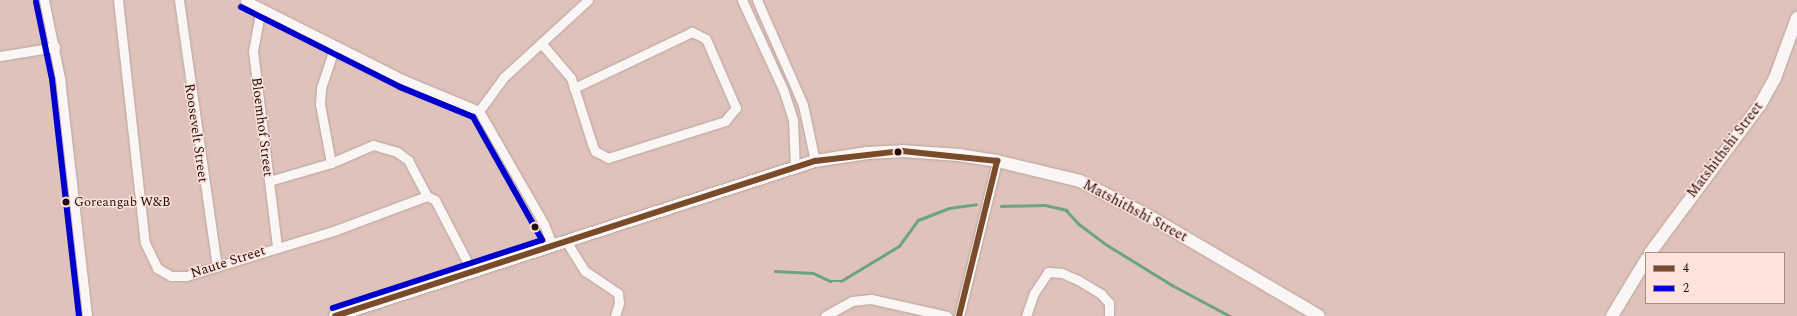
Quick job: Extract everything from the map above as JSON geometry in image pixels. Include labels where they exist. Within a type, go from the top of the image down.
[{"type":"main road","name":"Matshithshi Street","points":[[1651,252],[1760,106],[1775,78],[1797,18]]},
{"type":"main road","name":"Matshithshi Street","points":[[335,316],[552,244],[566,241],[815,161],[867,152],[902,151],[998,161],[1054,174],[1095,188],[1147,215],[1318,316]]},
{"type":"main road","points":[[1612,316],[1645,262]]},
{"type":"street","points":[[44,0],[55,47],[87,316]]},
{"type":"street","name":"Naute Street","points":[[118,0],[146,243],[151,257],[158,268],[171,276],[186,276],[336,230],[427,196]]},
{"type":"street","name":"Roosevelt Street","points":[[179,0],[217,266]]},
{"type":"street","points":[[245,0],[404,80],[479,111],[544,224],[552,244]]},
{"type":"street","points":[[479,111],[504,77],[588,0]]},
{"type":"street","points":[[742,0],[783,89],[792,120],[795,168]]},
{"type":"street","points":[[757,0],[803,105],[815,161]]},
{"type":"street","name":"Bloemhof Street","points":[[261,8],[253,51],[277,247]]},
{"type":"street","points":[[541,43],[564,69],[574,88],[595,151],[608,158],[725,121],[736,108],[706,39],[692,32],[574,88]]},
{"type":"street","points":[[331,163],[320,104],[321,88],[335,46]]},
{"type":"street","points":[[0,56],[55,47]]},
{"type":"street","points":[[269,181],[331,163],[364,148],[385,147],[408,160],[427,196],[435,200],[472,271]]},
{"type":"street","points":[[959,316],[998,161]]},
{"type":"street","points":[[566,241],[585,271],[618,293],[619,303],[615,316]]},
{"type":"street","points":[[1026,316],[1034,293],[1048,272],[1078,280],[1101,294],[1109,303],[1109,316]]},
{"type":"street","points":[[825,316],[852,301],[871,300],[948,316]]},
{"type":"waterway","points":[[775,271],[813,273],[830,281],[841,281],[899,246],[918,220],[949,208],[976,204]]},
{"type":"waterway","points":[[1001,206],[1045,205],[1066,210],[1079,224],[1104,243],[1172,285],[1230,316]]},
{"type":"transit line","name":"2","points":[[36,2],[52,79],[79,316]]},
{"type":"transit line","name":"2","points":[[241,7],[400,87],[473,117],[542,240],[333,308]]},
{"type":"transit line","name":"4","points":[[335,316],[815,161],[902,151],[997,161]]},
{"type":"transit line","name":"4","points":[[959,316],[997,161]]},
{"type":"place","name":"Goreangab W&B","points":[[66,202]]}]
